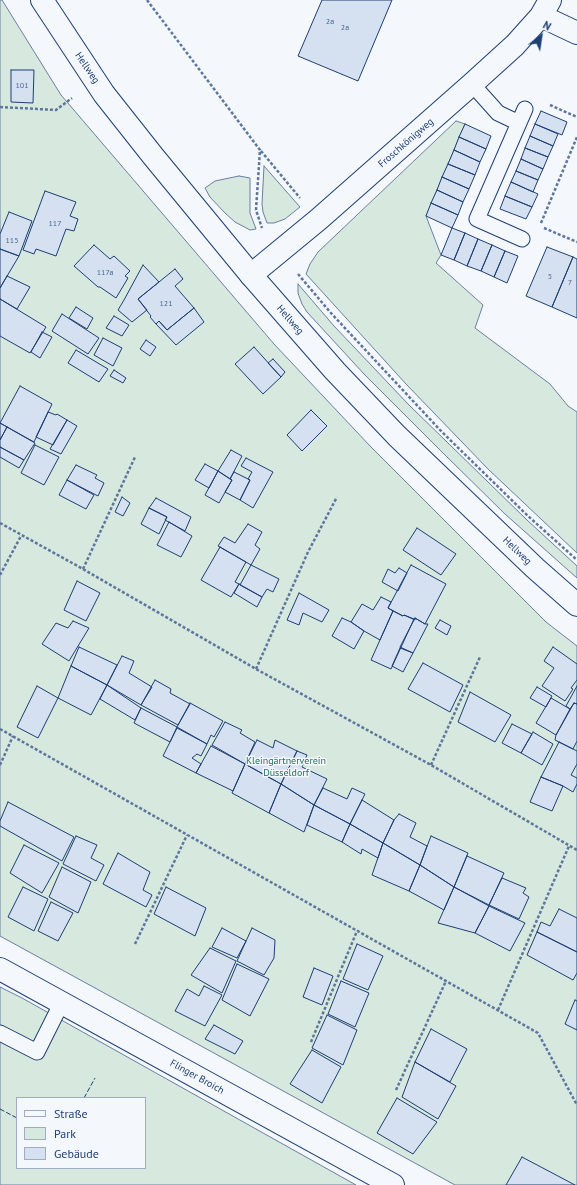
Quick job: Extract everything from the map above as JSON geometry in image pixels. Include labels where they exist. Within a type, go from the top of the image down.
[{"type":"street","name":"Hellweg","points":[[42,0],[104,94],[251,276],[335,371],[397,436],[535,568],[577,605]]},
{"type":"street","name":"Froschkönigweg","points":[[251,276],[319,219],[515,45],[545,8]]},
{"type":"street","points":[[545,8],[577,32]]},
{"type":"street","name":"Flinger Broich","points":[[0,969],[393,1185]]},
{"type":"lane","points":[[472,84],[498,113],[522,116],[477,219],[522,239]]},
{"type":"lane","points":[[0,1033],[37,1052],[62,1002]]},
{"type":"path","points":[[147,0],[260,150],[319,219]]},
{"type":"path","points":[[0,107],[56,110],[72,98]]},
{"type":"path","points":[[577,137],[540,226],[577,242]]},
{"type":"path","points":[[260,150],[256,210],[263,229]]},
{"type":"path","points":[[299,275],[330,312],[441,431],[528,516],[577,560]]},
{"type":"path","points":[[83,569],[134,457]]},
{"type":"path","points":[[256,669],[308,552],[337,497]]},
{"type":"path","points":[[0,524],[83,569],[256,669],[431,765],[577,850]]},
{"type":"path","points":[[0,575],[21,536]]},
{"type":"path","points":[[431,765],[480,657]]},
{"type":"path","points":[[0,729],[538,1033],[577,1105]]},
{"type":"path","points":[[0,765],[13,736]]},
{"type":"path","points":[[135,944],[187,835]]},
{"type":"path","points":[[498,1010],[569,846]]},
{"type":"path","points":[[311,1042],[357,931]]},
{"type":"path","points":[[396,1090],[446,981]]},
{"type":"green space","name":"Kleingärtnerverein Düsseldorf","points":[[0,0],[2,0],[61,95],[274,344],[371,447],[546,622],[577,646],[577,1185],[455,1185],[0,936]]},
{"type":"green space","points":[[456,121],[465,124],[426,216],[441,255],[436,263],[483,305],[475,328],[550,384],[568,406],[577,412],[577,553],[488,469],[406,384],[306,274],[310,264],[318,252]]},
{"type":"green space","points":[[264,166],[300,207],[285,219],[274,223],[267,223],[263,212]]},
{"type":"green space","points":[[239,176],[250,178],[250,213],[256,229],[250,230],[235,222],[210,197],[205,188],[215,181]]},
{"type":"green space","points":[[298,284],[334,326],[409,405],[527,520],[577,566],[577,578],[505,514],[364,374],[307,312],[298,293]]},
{"type":"green space","points":[[0,987],[22,998],[356,1185],[0,1185]]},
{"type":"building","points":[[322,0],[392,0],[358,81],[298,56]]},
{"type":"building","points":[[11,70],[34,70],[33,103],[11,102]]},
{"type":"building","points":[[541,111],[567,122],[562,135],[535,124]]},
{"type":"building","points":[[465,124],[491,136],[486,149],[459,137]]},
{"type":"building","points":[[535,124],[558,134],[553,146],[530,136]]},
{"type":"building","points":[[530,136],[553,146],[548,157],[525,148]]},
{"type":"building","points":[[459,137],[486,149],[480,162],[454,150]]},
{"type":"building","points":[[525,148],[548,157],[543,169],[521,159]]},
{"type":"building","points":[[454,150],[480,162],[475,175],[448,164]]},
{"type":"building","points":[[521,159],[543,169],[538,180],[516,171]]},
{"type":"building","points":[[448,164],[475,175],[469,189],[442,177]]},
{"type":"building","points":[[516,171],[538,180],[533,192],[511,182]]},
{"type":"building","points":[[442,177],[469,189],[463,202],[437,190]]},
{"type":"building","points":[[511,182],[538,194],[532,207],[505,196]]},
{"type":"building","points":[[437,190],[463,202],[458,215],[431,203]]},
{"type":"building","points":[[45,191],[76,202],[70,216],[78,219],[74,231],[66,229],[56,256],[36,249],[34,254],[23,250]]},
{"type":"building","points":[[505,196],[532,207],[526,219],[500,209]]},
{"type":"building","points":[[431,203],[458,215],[452,228],[426,216]]},
{"type":"building","points":[[9,212],[32,221],[19,256],[0,249],[0,234]]},
{"type":"building","points":[[452,228],[465,233],[454,260],[441,255]]},
{"type":"building","points":[[465,233],[478,239],[467,266],[454,260]]},
{"type":"building","points":[[478,239],[492,245],[481,271],[467,266]]},
{"type":"building","points":[[94,245],[110,259],[114,256],[130,271],[125,276],[128,278],[116,298],[98,287],[74,266]]},
{"type":"building","points":[[492,245],[505,251],[494,277],[481,271]]},
{"type":"building","points":[[547,247],[573,257],[552,307],[526,296]]},
{"type":"building","points":[[0,249],[19,256],[0,288]]},
{"type":"building","points":[[505,251],[518,256],[507,283],[494,277]]},
{"type":"building","points":[[573,257],[577,259],[577,318],[552,307]]},
{"type":"building","points":[[143,265],[159,282],[138,299],[147,310],[132,322],[118,310]]},
{"type":"building","points":[[175,269],[183,279],[175,286],[194,308],[167,330],[159,321],[156,324],[138,299]]},
{"type":"building","points":[[7,276],[30,287],[17,309],[0,299],[0,288]]},
{"type":"building","points":[[0,299],[46,327],[30,353],[0,336]]},
{"type":"building","points":[[76,307],[93,318],[87,329],[69,318]]},
{"type":"building","points":[[194,308],[204,322],[176,345],[156,324],[159,321],[167,330]]},
{"type":"building","points":[[62,314],[99,338],[88,354],[52,331]]},
{"type":"building","points":[[114,316],[129,325],[122,336],[106,328]]},
{"type":"building","points":[[42,332],[52,337],[40,358],[31,352]]},
{"type":"building","points":[[103,338],[122,348],[113,366],[94,355]]},
{"type":"building","points":[[146,340],[156,347],[150,356],[140,349]]},
{"type":"building","points":[[254,347],[281,377],[263,394],[235,364]]},
{"type":"building","points":[[76,350],[108,369],[99,382],[68,363]]},
{"type":"building","points":[[273,359],[285,372],[281,377],[268,363]]},
{"type":"building","points":[[114,370],[126,378],[123,383],[110,376]]},
{"type":"building","points":[[20,386],[52,404],[34,442],[0,423]]},
{"type":"building","points":[[311,410],[327,426],[302,451],[287,435]]},
{"type":"building","points":[[48,412],[57,414],[67,420],[53,445],[36,437]]},
{"type":"building","points":[[67,420],[77,426],[61,454],[50,449]]},
{"type":"building","points":[[0,423],[7,427],[0,440]]},
{"type":"building","points":[[7,427],[35,443],[24,460],[0,447],[0,440]]},
{"type":"building","points":[[35,445],[59,457],[44,485],[21,473]]},
{"type":"building","points":[[0,447],[24,460],[19,468],[0,457]]},
{"type":"building","points":[[231,450],[242,456],[230,479],[218,471]]},
{"type":"building","points":[[246,458],[273,472],[253,508],[240,500],[250,480],[248,479],[252,472],[241,466]]},
{"type":"building","points":[[205,464],[218,471],[209,488],[195,480]]},
{"type":"building","points":[[76,465],[97,475],[95,478],[104,483],[98,496],[67,480]]},
{"type":"building","points":[[218,471],[232,480],[219,503],[205,495]]},
{"type":"building","points":[[234,472],[250,480],[240,500],[225,492],[232,480],[230,479]]},
{"type":"building","points":[[67,480],[94,495],[86,509],[59,495]]},
{"type":"building","points":[[122,497],[130,503],[123,516],[115,512]]},
{"type":"building","points":[[156,498],[191,517],[185,531],[165,520],[167,517],[149,508]]},
{"type":"building","points":[[149,508],[167,517],[159,534],[141,524]]},
{"type":"building","points":[[169,522],[192,536],[181,557],[157,545]]},
{"type":"building","points":[[248,524],[262,532],[255,545],[260,549],[251,565],[218,546],[224,537],[235,543]]},
{"type":"building","points":[[417,528],[456,554],[441,575],[403,550]]},
{"type":"building","points":[[220,547],[246,562],[235,582],[239,584],[231,597],[201,580]]},
{"type":"building","points":[[251,565],[279,579],[273,592],[267,589],[262,597],[240,585]]},
{"type":"building","points":[[411,565],[446,584],[425,624],[415,618],[415,620],[404,615],[403,616],[388,608]]},
{"type":"building","points":[[399,568],[407,573],[398,591],[382,582],[388,569],[395,573]]},
{"type":"building","points":[[77,581],[100,593],[86,621],[64,610]]},
{"type":"building","points":[[239,584],[262,597],[257,607],[234,593]]},
{"type":"building","points":[[299,593],[329,610],[322,622],[303,613],[299,625],[287,620]]},
{"type":"building","points":[[381,597],[391,602],[388,608],[393,611],[380,640],[351,622],[362,604],[373,610]]},
{"type":"building","points":[[393,611],[414,619],[391,669],[371,660]]},
{"type":"building","points":[[342,618],[364,631],[354,649],[332,636]]},
{"type":"building","points":[[415,618],[425,624],[428,624],[413,653],[400,647]]},
{"type":"building","points":[[440,620],[451,626],[447,635],[435,628]]},
{"type":"building","points":[[73,621],[89,628],[69,661],[42,644],[56,623],[68,628]]},
{"type":"building","points":[[79,647],[117,665],[107,685],[71,666]]},
{"type":"building","points":[[553,647],[577,664],[577,680],[571,688],[573,689],[565,701],[542,686],[554,668],[544,661]]},
{"type":"building","points":[[400,648],[413,653],[403,672],[392,666]]},
{"type":"building","points":[[122,656],[134,661],[129,673],[152,687],[141,705],[107,685]]},
{"type":"building","points":[[423,663],[463,685],[450,712],[408,689]]},
{"type":"building","points":[[71,666],[107,685],[91,715],[58,698]]},
{"type":"building","points":[[155,680],[171,689],[170,693],[190,704],[178,725],[141,705]]},
{"type":"building","points":[[107,685],[141,708],[135,720],[100,699]]},
{"type":"building","points":[[37,686],[58,698],[38,738],[17,727]]},
{"type":"building","points":[[577,686],[577,704],[574,703],[570,709],[566,706]]},
{"type":"building","points":[[537,687],[552,696],[546,707],[530,698]]},
{"type":"building","points":[[470,692],[511,715],[495,742],[458,722]]},
{"type":"building","points":[[551,698],[570,709],[556,735],[536,723]]},
{"type":"building","points":[[190,703],[223,721],[214,737],[211,735],[207,744],[177,727]]},
{"type":"building","points":[[574,703],[577,704],[577,741],[573,749],[555,740],[556,735]]},
{"type":"building","points":[[141,708],[177,727],[170,742],[134,723]]},
{"type":"building","points":[[225,722],[242,730],[240,733],[255,742],[245,764],[212,745]]},
{"type":"building","points":[[512,724],[532,734],[521,753],[502,743]]},
{"type":"building","points":[[177,728],[207,744],[201,756],[197,754],[192,758],[201,764],[196,773],[163,756]]},
{"type":"building","points":[[533,732],[553,744],[542,765],[521,753]]},
{"type":"building","points":[[257,740],[273,748],[275,740],[297,751],[281,784],[245,764]]},
{"type":"building","points":[[559,742],[577,751],[577,764],[571,775],[577,778],[577,784],[573,792],[541,777]]},
{"type":"building","points":[[211,746],[245,764],[233,791],[196,773]]},
{"type":"building","points":[[297,751],[307,755],[302,767],[327,779],[314,805],[281,784]]},
{"type":"building","points":[[245,764],[281,784],[269,813],[232,793]]},
{"type":"building","points":[[541,777],[563,786],[552,811],[530,802]]},
{"type":"building","points":[[281,784],[314,805],[304,832],[269,813]]},
{"type":"building","points":[[323,788],[347,799],[352,788],[365,794],[350,824],[314,805]]},
{"type":"building","points":[[362,800],[394,820],[383,843],[350,824]]},
{"type":"building","points":[[8,802],[74,837],[62,861],[0,826],[0,821]]},
{"type":"building","points":[[314,805],[350,824],[342,842],[307,825]]},
{"type":"building","points":[[399,814],[416,823],[410,837],[427,846],[420,865],[383,843],[394,820]]},
{"type":"building","points":[[350,824],[383,843],[378,858],[362,849],[361,854],[342,842]]},
{"type":"building","points":[[76,836],[97,845],[91,858],[104,865],[96,881],[63,864]]},
{"type":"building","points":[[431,836],[468,853],[454,887],[420,865]]},
{"type":"building","points":[[383,843],[420,865],[409,891],[372,875]]},
{"type":"building","points":[[24,845],[59,863],[42,893],[10,873]]},
{"type":"building","points":[[118,853],[150,872],[143,890],[152,895],[146,907],[103,884]]},
{"type":"building","points":[[467,856],[504,873],[489,905],[454,887]]},
{"type":"building","points":[[420,865],[454,887],[444,910],[409,891]]},
{"type":"building","points":[[62,867],[91,882],[78,913],[49,897]]},
{"type":"building","points":[[502,878],[526,888],[523,893],[529,897],[519,919],[489,905]]},
{"type":"building","points":[[23,887],[48,899],[34,931],[8,917]]},
{"type":"building","points":[[166,887],[206,908],[195,936],[154,914]]},
{"type":"building","points":[[454,887],[489,906],[475,933],[438,923]]},
{"type":"building","points":[[51,902],[73,913],[58,941],[38,931]]},
{"type":"building","points":[[489,906],[525,923],[510,951],[475,933]]},
{"type":"building","points":[[559,909],[577,918],[577,952],[537,932],[541,922],[550,926]]},
{"type":"building","points":[[222,928],[246,941],[237,958],[212,947]]},
{"type":"building","points":[[252,928],[275,940],[274,958],[264,975],[237,961]]},
{"type":"building","points":[[537,932],[577,952],[577,973],[573,980],[527,955]]},
{"type":"building","points":[[357,944],[383,956],[368,990],[343,979]]},
{"type":"building","points":[[210,948],[236,961],[222,993],[191,975]]},
{"type":"building","points":[[237,964],[269,979],[250,1016],[222,1000]]},
{"type":"building","points":[[314,968],[333,976],[322,1005],[303,997]]},
{"type":"building","points":[[341,981],[369,993],[355,1027],[328,1014]]},
{"type":"building","points":[[204,986],[222,995],[205,1026],[175,1011],[187,989],[199,996]]},
{"type":"building","points":[[575,1000],[577,1001],[577,1030],[565,1024]]},
{"type":"building","points":[[327,1015],[357,1030],[343,1065],[312,1048]]},
{"type":"building","points":[[214,1025],[243,1041],[235,1054],[205,1039]]},
{"type":"building","points":[[431,1029],[467,1049],[450,1082],[415,1062]]},
{"type":"building","points":[[312,1050],[341,1067],[322,1103],[290,1084]]},
{"type":"building","points":[[415,1062],[456,1086],[438,1119],[402,1097]]},
{"type":"building","points":[[397,1098],[437,1122],[413,1154],[377,1133]]},
{"type":"building","points":[[522,1157],[575,1185],[506,1185]]},
{"type":"fence","points":[[85,1097],[95,1078]]},
{"type":"fence","points":[[0,1109],[16,1117]]}]
